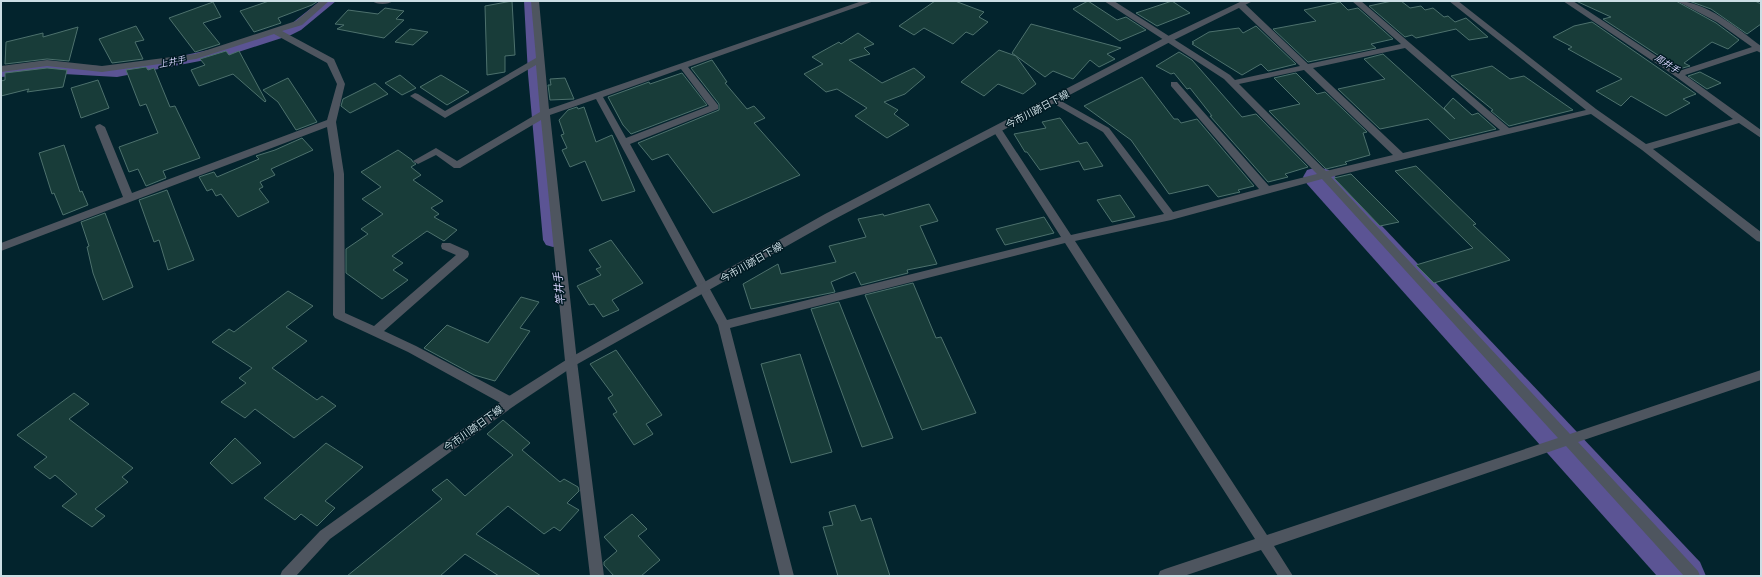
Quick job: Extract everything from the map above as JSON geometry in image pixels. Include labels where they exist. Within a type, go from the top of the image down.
[{"type":"street","points":[[1,69],[47,63],[102,69],[150,64],[196,56],[277,32],[299,23],[325,1]]},
{"type":"street","points":[[376,1],[389,1]]},
{"type":"street","points":[[535,1],[544,114],[570,363],[597,576]]},
{"type":"street","points":[[418,161],[436,151],[457,166],[544,114],[870,1]]},
{"type":"street","points":[[1108,1],[1227,77],[1324,175],[1693,576]]},
{"type":"street","points":[[1356,1],[1507,132]]},
{"type":"street","points":[[1453,1],[1593,111],[1645,148],[1761,238]]},
{"type":"street","points":[[1567,1],[1678,74],[1761,135]]},
{"type":"street","points":[[1681,1],[1720,20],[1760,50]]},
{"type":"street","points":[[1245,3],[1305,66],[1401,157]]},
{"type":"street","name":"今市川跡日下線","points":[[287,576],[325,535],[510,402],[570,363],[829,217],[1169,39],[1245,3]]},
{"type":"street","points":[[277,32],[331,61],[341,84],[331,122],[339,174],[339,315],[412,349],[510,402]]},
{"type":"street","points":[[1233,83],[1305,66],[1407,45]]},
{"type":"street","points":[[1678,74],[1760,50]]},
{"type":"street","points":[[415,96],[445,115],[540,59]]},
{"type":"street","points":[[623,143],[715,107],[683,66]]},
{"type":"street","points":[[1174,84],[1266,190]]},
{"type":"street","points":[[598,95],[724,325],[787,576]]},
{"type":"street","points":[[1054,100],[1106,130],[1171,216]]},
{"type":"street","points":[[724,325],[1068,239],[1171,216],[1324,175],[1593,111]]},
{"type":"street","points":[[1645,148],[1740,120]]},
{"type":"street","points":[[1,247],[331,122]]},
{"type":"street","points":[[100,127],[129,198]]},
{"type":"street","points":[[997,129],[1286,576]]},
{"type":"street","points":[[375,332],[464,254],[446,246]]},
{"type":"street","points":[[1165,576],[1266,544],[1761,375]]},
{"type":"building","points":[[269,1],[318,1],[312,5],[278,18],[281,23],[254,32],[240,11]]},
{"type":"building","points":[[512,1],[515,55],[505,56],[505,72],[487,75],[485,6]]},
{"type":"building","points":[[935,1],[955,1],[984,12],[979,17],[988,22],[973,35],[966,32],[953,44],[924,28],[914,35],[899,26]]},
{"type":"building","points":[[1088,1],[1117,20],[1126,17],[1146,30],[1120,41],[1073,9]]},
{"type":"building","points":[[1172,1],[1190,13],[1157,26],[1136,13]]},
{"type":"building","points":[[1392,1],[1401,1],[1410,8],[1421,6],[1425,10],[1433,8],[1444,17],[1448,16],[1455,22],[1466,18],[1488,37],[1469,40],[1456,29],[1416,38],[1412,35],[1405,37],[1369,6]]},
{"type":"building","points":[[1576,1],[1676,1],[1716,23],[1739,40],[1728,49],[1712,42],[1684,63],[1690,66],[1679,69],[1603,19],[1611,17]]},
{"type":"building","points":[[1689,1],[1755,1],[1761,4],[1761,24],[1747,34],[1711,9]]},
{"type":"building","points":[[213,2],[221,17],[203,23],[220,44],[195,52],[169,18]]},
{"type":"building","points":[[1340,2],[1348,10],[1358,8],[1393,39],[1371,44],[1376,48],[1308,62],[1273,29],[1316,21],[1304,10]]},
{"type":"building","points":[[385,8],[404,11],[396,19],[404,20],[384,38],[337,29],[344,25],[335,24],[348,10],[378,14]]},
{"type":"building","points":[[1592,22],[1696,94],[1683,99],[1690,103],[1666,116],[1631,96],[1621,106],[1596,91],[1622,79],[1568,49],[1572,47],[1553,37],[1574,26]]},
{"type":"building","points":[[1031,24],[1121,48],[1107,54],[1115,59],[1099,67],[1090,60],[1073,79],[1053,71],[1045,77],[1012,53]]},
{"type":"building","points":[[136,26],[144,40],[135,42],[143,59],[112,63],[99,39]]},
{"type":"building","points":[[1256,26],[1296,64],[1268,71],[1261,64],[1242,75],[1192,44],[1194,43],[1192,42],[1209,32],[1239,28],[1243,33]]},
{"type":"building","points":[[78,27],[69,61],[47,59],[5,64],[6,42],[43,33],[43,37]]},
{"type":"building","points":[[410,29],[428,32],[413,45],[395,42]]},
{"type":"building","points":[[858,33],[874,44],[864,48],[870,54],[849,60],[882,83],[914,68],[925,77],[905,94],[884,102],[898,110],[894,114],[909,125],[887,138],[855,116],[867,108],[837,89],[826,92],[804,74],[823,64],[812,57],[839,42],[841,44]]},
{"type":"building","points":[[999,50],[1016,56],[1036,84],[1023,94],[998,84],[984,96],[961,82]]},
{"type":"building","points":[[226,51],[229,55],[239,51],[266,101],[265,102],[233,74],[199,86],[191,70],[205,65],[200,59]]},
{"type":"building","points":[[1179,52],[1192,60],[1242,117],[1256,114],[1308,167],[1285,174],[1288,177],[1268,182],[1210,116],[1212,116],[1190,88],[1187,89],[1174,73],[1171,74],[1156,66]]},
{"type":"building","points":[[1383,54],[1455,119],[1444,108],[1453,98],[1472,115],[1478,113],[1496,129],[1450,140],[1428,119],[1380,129],[1338,89],[1385,79],[1364,59]]},
{"type":"building","points":[[712,60],[727,82],[725,83],[747,109],[754,106],[765,118],[754,123],[800,175],[713,213],[668,154],[652,160],[638,143],[719,110],[719,104],[691,68]]},
{"type":"building","points":[[1492,66],[1510,79],[1524,76],[1573,110],[1509,126],[1491,111],[1493,110],[1451,76]]},
{"type":"building","points":[[146,67],[148,70],[154,68],[170,107],[175,106],[200,158],[163,171],[166,178],[146,186],[138,169],[129,172],[119,147],[158,133],[146,104],[140,106],[126,70]]},
{"type":"building","points":[[47,68],[67,70],[63,87],[27,92],[29,89],[1,96],[1,81],[5,80],[5,73]]},
{"type":"building","points":[[1700,72],[1721,83],[1707,89],[1688,76]]},
{"type":"building","points":[[682,73],[707,105],[631,134],[623,125],[608,97],[649,82],[650,84]]},
{"type":"building","points":[[1296,73],[1317,94],[1325,92],[1367,132],[1363,133],[1370,155],[1345,162],[1347,164],[1326,169],[1269,111],[1300,104],[1274,78]]},
{"type":"building","points":[[400,75],[416,88],[402,95],[385,83]]},
{"type":"building","points":[[441,75],[469,92],[447,105],[420,87]]},
{"type":"building","points":[[1142,77],[1174,119],[1178,119],[1181,123],[1197,119],[1254,186],[1238,190],[1240,192],[1218,197],[1208,185],[1169,194],[1131,140],[1084,106]]},
{"type":"building","points":[[288,78],[317,122],[296,130],[278,102],[263,90]]},
{"type":"building","points":[[565,78],[574,99],[550,100],[548,85],[551,85],[550,79]]},
{"type":"building","points":[[98,80],[109,108],[81,118],[71,88]]},
{"type":"building","points":[[375,83],[388,94],[350,113],[341,106],[343,99]]},
{"type":"building","points":[[577,107],[578,109],[584,107],[596,142],[612,135],[635,191],[602,201],[585,161],[570,167],[562,150],[567,148],[561,135],[564,134],[559,120],[568,110]]},
{"type":"building","points":[[1060,118],[1079,144],[1087,142],[1103,166],[1084,170],[1079,161],[1040,170],[1027,152],[1025,152],[1014,134],[1046,128],[1042,122]]},
{"type":"building","points":[[302,138],[313,150],[271,169],[275,175],[260,182],[263,187],[259,189],[269,202],[238,217],[221,194],[216,196],[212,189],[207,191],[199,177],[214,172],[217,177],[259,159],[256,156],[275,150]]},
{"type":"building","points":[[64,145],[80,192],[82,191],[88,205],[63,215],[54,193],[52,194],[39,153]]},
{"type":"building","points":[[398,150],[416,164],[411,167],[421,175],[413,180],[443,201],[431,208],[439,214],[434,217],[457,230],[444,241],[427,231],[392,256],[403,263],[393,270],[408,280],[382,299],[346,273],[346,249],[368,234],[361,229],[383,214],[362,199],[381,187],[361,172]]},
{"type":"building","points":[[1416,166],[1476,224],[1473,225],[1510,260],[1434,283],[1416,265],[1473,248],[1395,171]]},
{"type":"building","points":[[1351,174],[1399,222],[1380,226],[1334,178]]},
{"type":"building","points":[[167,190],[194,260],[168,270],[159,240],[154,242],[139,200]]},
{"type":"building","points":[[1120,195],[1135,217],[1112,222],[1097,200]]},
{"type":"building","points":[[929,204],[938,221],[920,226],[937,264],[907,270],[908,273],[861,285],[855,272],[831,282],[835,292],[751,309],[743,284],[778,264],[781,274],[836,262],[829,246],[866,237],[858,219],[883,214],[884,216]]},
{"type":"building","points":[[105,213],[133,287],[103,300],[93,273],[87,247],[89,246],[81,222]]},
{"type":"building","points":[[1044,217],[1054,233],[1005,245],[996,229]]},
{"type":"building","points":[[611,240],[643,283],[612,300],[619,310],[603,317],[594,304],[589,305],[577,286],[601,275],[596,269],[601,267],[589,250]]},
{"type":"building","points":[[913,283],[936,338],[941,337],[976,413],[922,430],[865,295]]},
{"type":"building","points":[[288,291],[313,306],[286,327],[307,341],[272,368],[317,400],[322,396],[336,406],[294,438],[255,409],[245,418],[221,402],[246,383],[239,378],[252,368],[212,342],[229,329],[234,332]]},
{"type":"building","points":[[521,297],[539,302],[520,328],[530,331],[495,381],[474,375],[424,348],[447,325],[488,343]]},
{"type":"building","points":[[839,302],[893,438],[862,447],[811,309]]},
{"type":"building","points":[[616,350],[662,415],[646,424],[653,434],[634,445],[613,414],[617,412],[608,398],[613,395],[590,364]]},
{"type":"building","points":[[800,354],[832,452],[791,463],[761,364]]},
{"type":"building","points":[[74,393],[89,404],[69,419],[133,468],[122,477],[128,482],[95,509],[105,516],[92,527],[62,506],[77,494],[55,475],[50,479],[34,467],[47,457],[17,435]]},
{"type":"building","points":[[503,420],[530,443],[522,450],[560,482],[564,479],[578,487],[579,491],[567,503],[579,510],[560,531],[554,527],[544,534],[508,506],[476,534],[541,576],[499,576],[465,554],[440,576],[347,576],[442,499],[432,490],[447,479],[465,496],[513,455],[487,434]]},
{"type":"building","points":[[235,438],[261,463],[232,484],[210,463]]},
{"type":"building","points":[[326,443],[363,467],[325,501],[335,508],[317,526],[301,514],[295,520],[264,498]]},
{"type":"building","points":[[855,505],[861,521],[871,518],[890,576],[838,576],[823,527],[833,525],[829,512]]},
{"type":"building","points":[[632,514],[647,529],[638,536],[660,560],[641,576],[614,576],[604,565],[604,562],[617,551],[604,537]]},
{"type":"waterway","name":"上井手","points":[[1,72],[46,68],[117,72],[181,61],[226,51],[286,32],[296,27],[329,1]]},
{"type":"waterway","name":"竿井手","points":[[531,1],[536,74],[553,240]]},
{"type":"waterway","points":[[1318,177],[1685,576]]},
{"type":"water label","name":"周井手","points":[[1667,64]]}]
